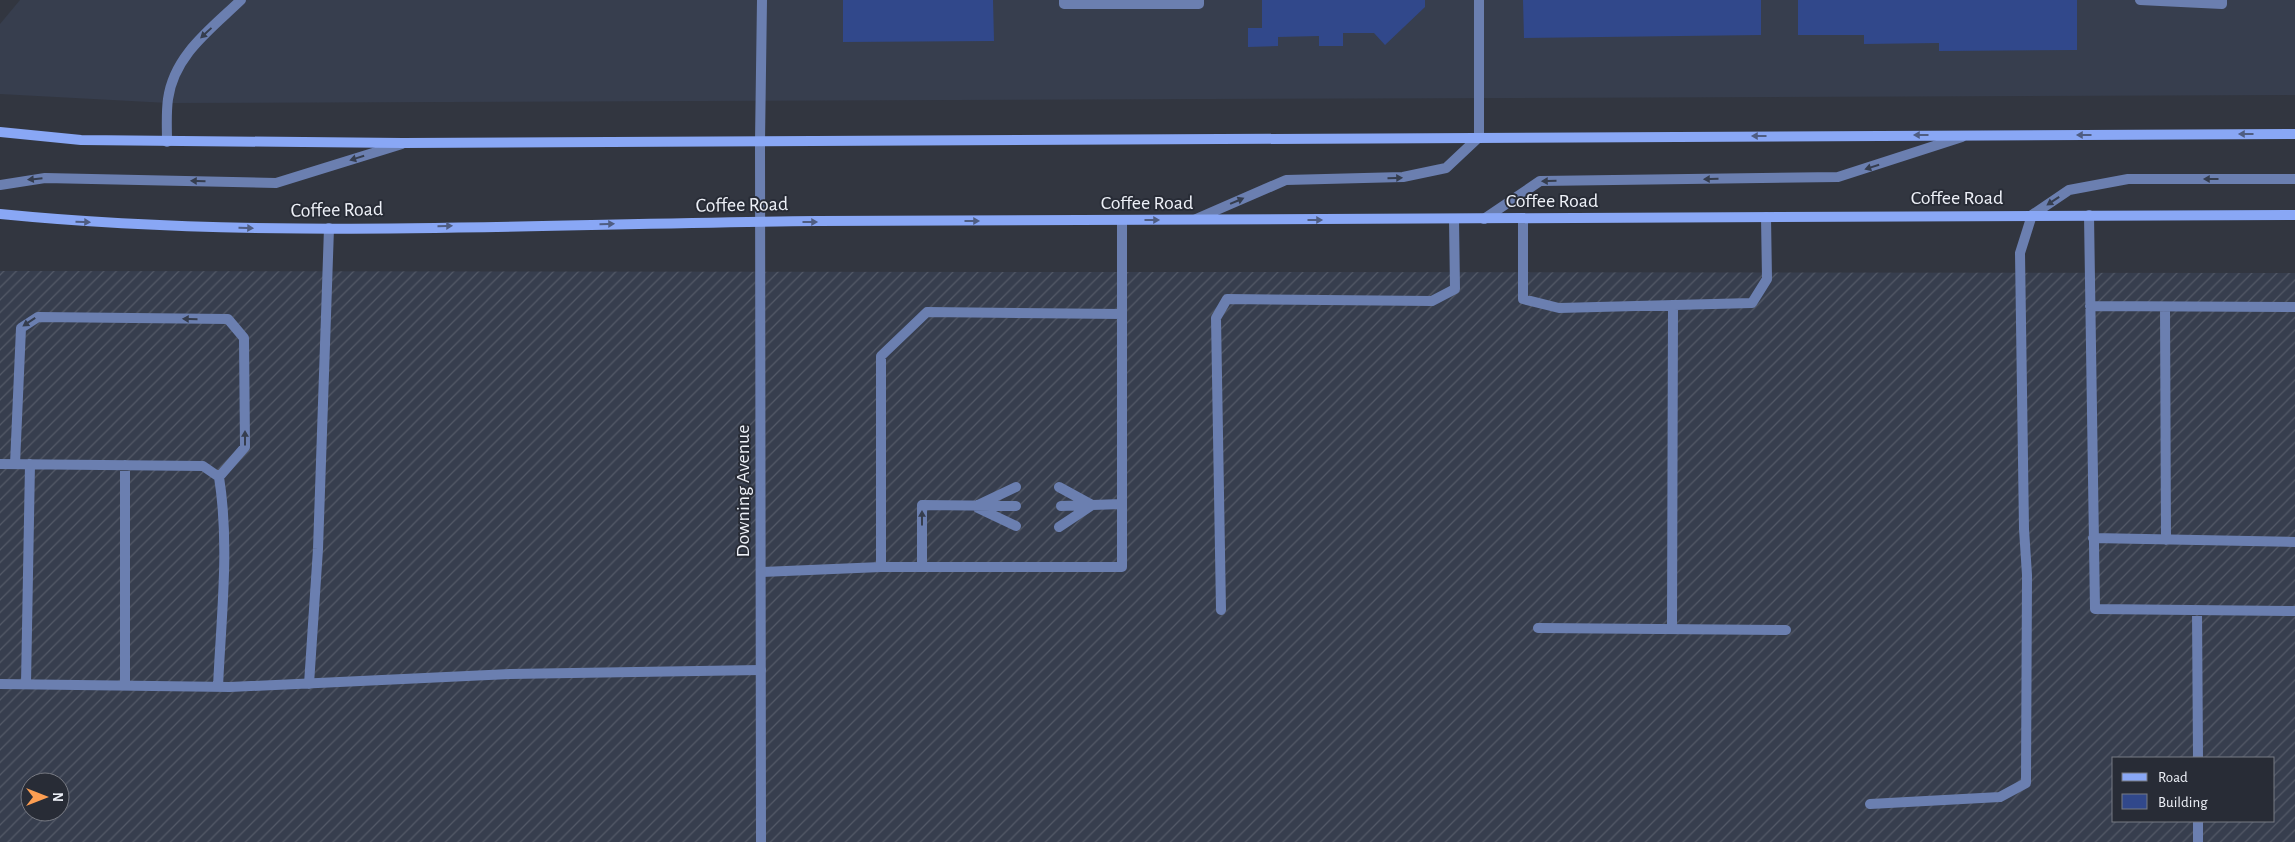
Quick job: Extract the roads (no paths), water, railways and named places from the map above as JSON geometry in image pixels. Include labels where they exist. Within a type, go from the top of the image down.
[{"type":"main road","points":[[0,132],[82,140],[403,144],[760,140],[2295,134]]},
{"type":"main road","name":"Coffee Road","points":[[0,214],[76,222],[271,228],[761,222],[2295,215]]},
{"type":"street","points":[[167,142],[168,99],[176,70],[189,49],[242,0]]},
{"type":"street","name":"Downing Avenue","points":[[761,842],[760,140],[762,0]]},
{"type":"street","points":[[1064,0],[1064,4],[1199,4],[1199,0]]},
{"type":"street","points":[[1192,220],[1286,180],[1402,178],[1446,168],[1479,137],[1479,0]]},
{"type":"street","points":[[2140,0],[2222,4],[2222,0]]},
{"type":"street","points":[[1484,219],[1540,181],[1838,178],[1968,135]]},
{"type":"street","points":[[0,185],[45,178],[276,183],[403,144]]},
{"type":"street","points":[[1870,804],[2000,797],[2026,783],[2028,574],[2024,529],[2020,253],[2032,215],[2069,190],[2128,179],[2295,179]]},
{"type":"street","points":[[2089,215],[2094,609],[2295,611]]},
{"type":"street","points":[[1523,218],[1523,298],[1559,308],[1752,303],[1767,279],[1766,217]]},
{"type":"street","points":[[1221,610],[1216,318],[1227,298],[1432,301],[1455,289],[1454,219]]},
{"type":"street","points":[[761,572],[882,567],[1122,567],[1122,220]]},
{"type":"street","points":[[309,684],[318,549],[329,228]]},
{"type":"street","points":[[1672,629],[1673,305]]},
{"type":"street","points":[[2090,306],[2295,307]]},
{"type":"street","points":[[2165,307],[2166,540]]},
{"type":"street","points":[[882,567],[882,356],[926,312],[1122,314]]},
{"type":"street","points":[[15,464],[21,328],[38,317],[228,319],[244,338],[245,447],[219,477]]},
{"type":"street","points":[[0,464],[202,466],[219,477],[223,504],[223,573],[218,687]]},
{"type":"street","points":[[26,684],[30,464]]},
{"type":"street","points":[[125,465],[125,685]]},
{"type":"street","points":[[975,506],[1016,487]]},
{"type":"street","points":[[1060,487],[1092,504]]},
{"type":"street","points":[[1059,527],[1092,504]]},
{"type":"street","points":[[1061,506],[1122,504]]},
{"type":"street","points":[[922,567],[922,505],[1016,506]]},
{"type":"street","points":[[975,506],[1016,526]]},
{"type":"street","points":[[2093,538],[2295,542]]},
{"type":"street","points":[[2197,611],[2198,757]]},
{"type":"street","points":[[1538,628],[1786,630]]},
{"type":"street","points":[[0,684],[218,687],[510,674],[761,670]]},
{"type":"street","points":[[2198,822],[2198,842]]}]
